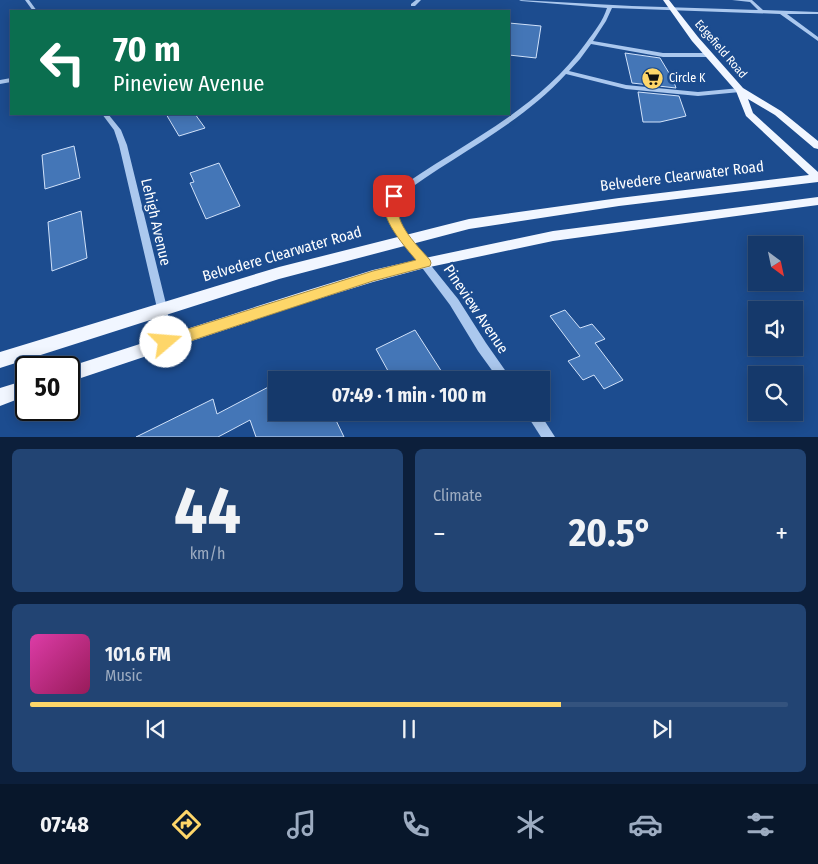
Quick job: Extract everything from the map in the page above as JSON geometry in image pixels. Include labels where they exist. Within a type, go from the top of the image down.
[{"type":"main road","name":"Edgefield Road","points":[[666,0],[709,55],[740,90],[778,113],[818,146]]},
{"type":"main road","name":"Edgefield Road","points":[[740,90],[749,114],[818,178]]},
{"type":"main road","name":"Belvedere Clearwater Road","points":[[0,360],[279,273],[469,224],[574,208],[818,178]]},
{"type":"main road","points":[[80,370],[373,276],[425,263],[553,236],[818,201]]},
{"type":"main road","points":[[0,397],[15,392]]},
{"type":"street","points":[[413,5],[419,0]]},
{"type":"street","points":[[522,0],[608,4],[674,10],[818,13]]},
{"type":"street","points":[[734,0],[752,1],[762,12]]},
{"type":"street","name":"Pineview Avenue","points":[[499,371],[482,348],[454,302],[405,239],[390,206],[394,196],[503,125],[566,72],[591,42],[608,4]]},
{"type":"street","points":[[781,12],[818,39]]},
{"type":"street","points":[[591,42],[663,55],[709,55]]},
{"type":"street","points":[[566,72],[635,88],[698,94],[740,90]]},
{"type":"street","name":"Lehigh Avenue","points":[[106,115],[117,130],[123,145],[162,308],[166,342]]},
{"type":"street","points":[[538,421],[549,436]]},
{"type":"building","points":[[510,23],[541,26],[536,58],[510,55]]},
{"type":"building","points":[[625,53],[660,58],[669,73],[671,73],[676,88],[632,83]]},
{"type":"building","points":[[638,92],[679,96],[686,116],[660,122],[643,122]]},
{"type":"building","points":[[167,115],[196,115],[205,128],[179,136]]},
{"type":"building","points":[[74,146],[80,178],[45,189],[42,155]]},
{"type":"building","points":[[219,163],[240,206],[206,219],[190,183],[194,182],[190,173]]},
{"type":"building","points":[[81,211],[87,258],[52,271],[48,222]]},
{"type":"building","points":[[565,310],[580,328],[592,324],[605,339],[595,343],[623,380],[604,389],[594,375],[583,380],[568,361],[580,356],[550,316]]},
{"type":"building","points":[[415,330],[441,371],[388,371],[376,349]]},
{"type":"building","points":[[268,387],[268,421],[336,421],[344,437],[256,437],[250,420],[218,437],[136,437],[213,399],[217,414]]},
{"type":"place","name":"Circle K","points":[[653,78]]},
{"type":"route","points":[[166,342],[373,276],[425,263],[405,239],[394,219],[390,206],[394,196]]}]
